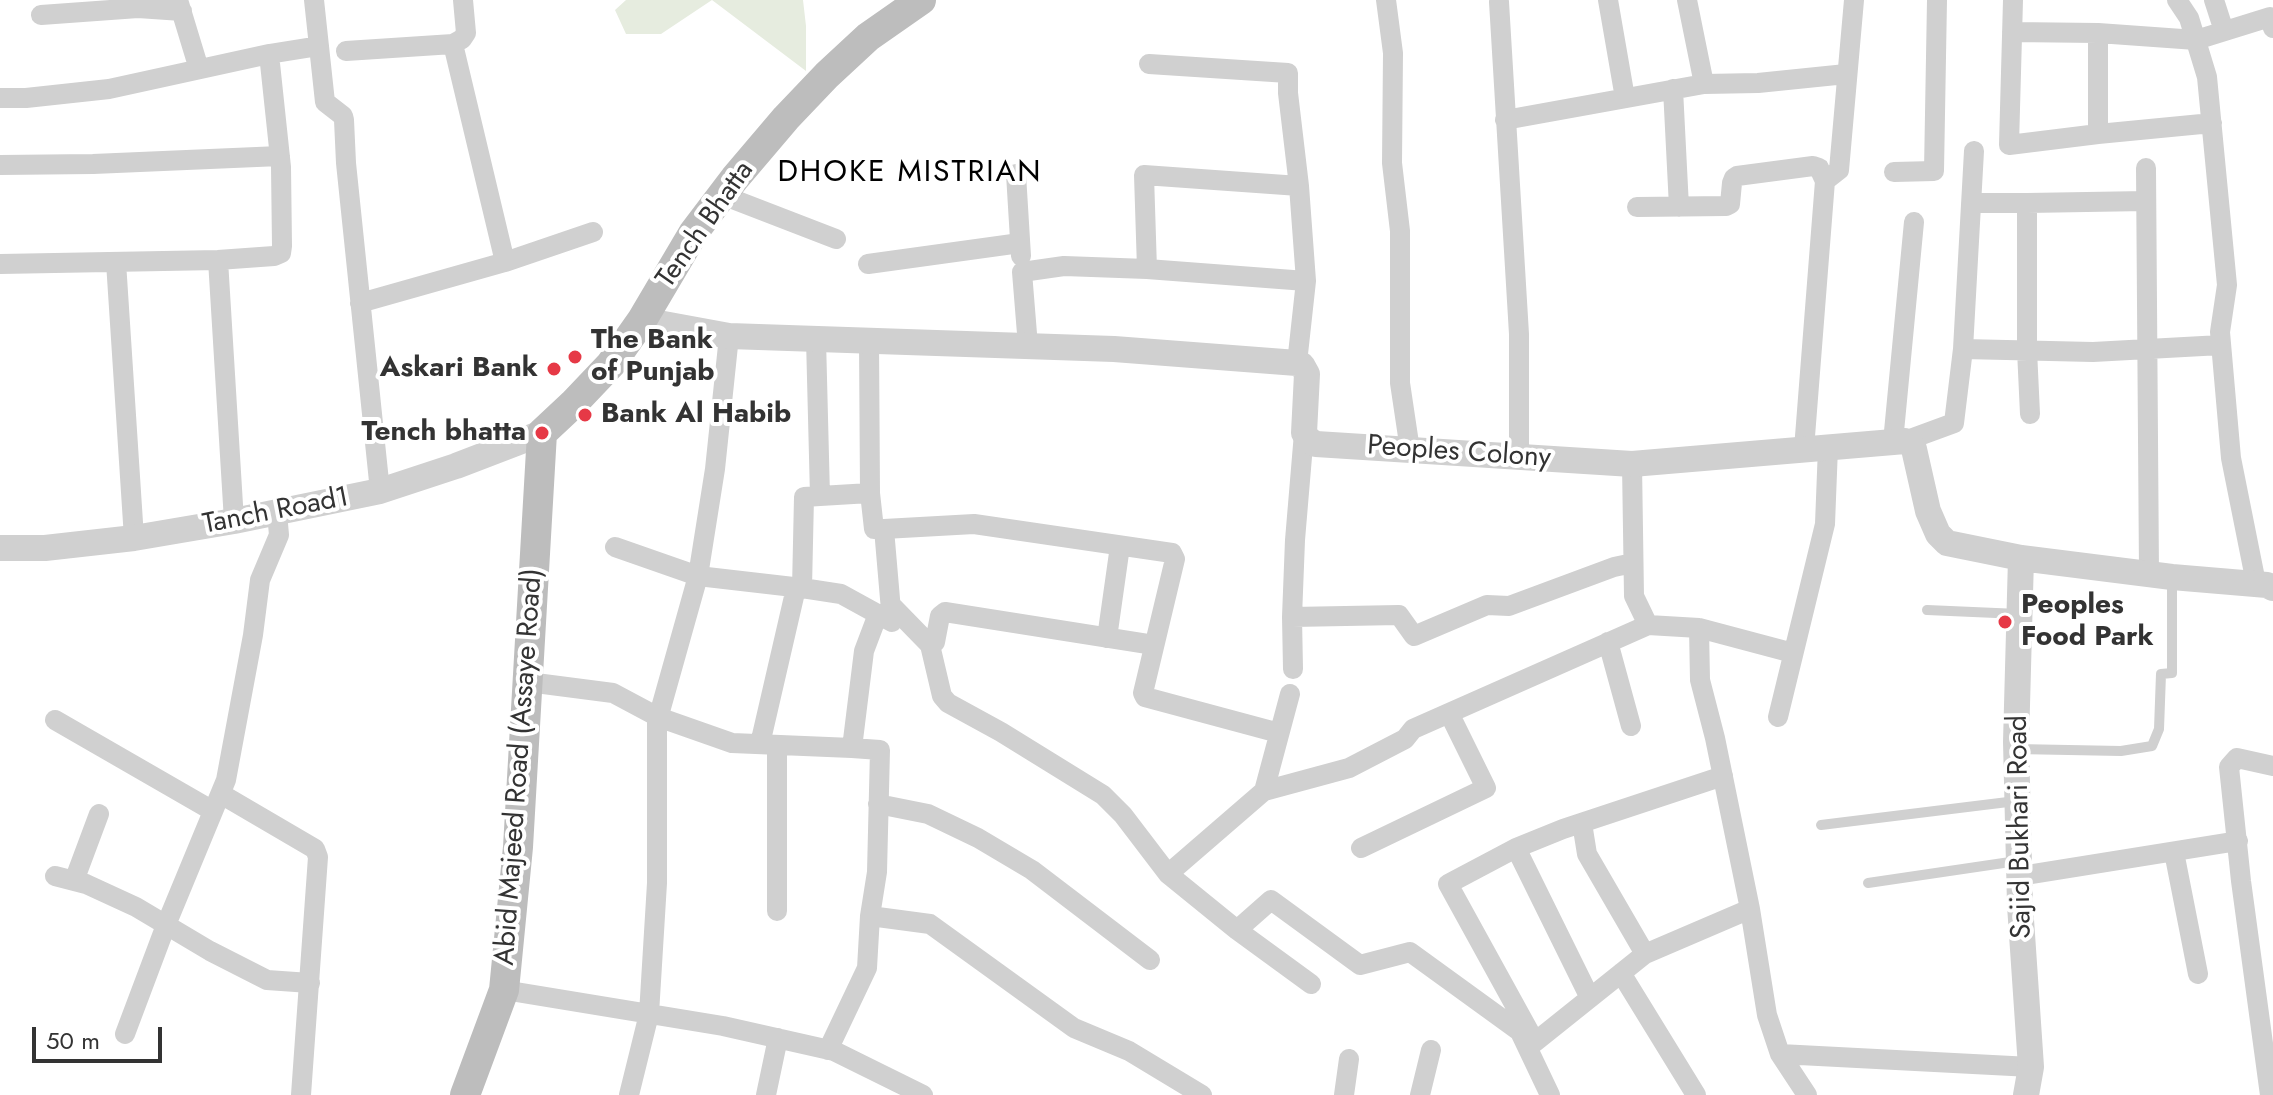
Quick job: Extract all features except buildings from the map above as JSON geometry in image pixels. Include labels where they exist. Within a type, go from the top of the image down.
[{"type":"main road","name":"Tench Bhatta","points":[[542,433],[611,364],[642,320],[694,232],[786,118],[868,37],[921,0]]},
{"type":"main road","name":"Abid Majeed Road (Assaye Road)","points":[[465,1095],[504,990],[518,847],[542,433]]},
{"type":"street","points":[[314,0],[325,102],[344,120],[380,491]]},
{"type":"street","points":[[346,51],[453,44],[466,33],[463,0]]},
{"type":"street","points":[[1386,0],[1393,53],[1392,163],[1400,231],[1400,383],[1410,450]]},
{"type":"street","points":[[1608,0],[1625,98]]},
{"type":"street","points":[[1687,0],[1704,84]]},
{"type":"street","points":[[1825,181],[1839,170],[1854,0]]},
{"type":"street","points":[[1894,172],[1934,171],[1937,0]]},
{"type":"street","points":[[2013,0],[2009,145],[2212,123]]},
{"type":"street","points":[[1899,442],[1910,443],[1914,449],[1928,511],[1938,534],[1947,543],[2021,558],[2264,586],[2231,458],[2220,332],[2227,285],[2207,77],[2189,18],[2177,0]]},
{"type":"street","points":[[2214,0],[2224,31]]},
{"type":"street","points":[[1499,2],[1519,334],[1519,457]]},
{"type":"street","points":[[41,15],[81,6],[180,6],[199,69]]},
{"type":"street","points":[[2012,32],[2098,33],[2196,40],[2269,15]]},
{"type":"street","points":[[2098,33],[2098,134]]},
{"type":"street","points":[[453,44],[505,262]]},
{"type":"street","points":[[0,98],[109,89],[319,46]]},
{"type":"street","points":[[0,264],[218,260],[281,253],[280,156],[269,54]]},
{"type":"street","points":[[1149,64],[1288,73],[1306,281],[1297,363]]},
{"type":"street","points":[[1505,120],[1704,84],[1758,83],[1846,74]]},
{"type":"street","points":[[1673,89],[1679,207]]},
{"type":"street","points":[[1899,442],[1954,423],[1963,349],[1974,151]]},
{"type":"street","points":[[0,165],[280,156]]},
{"type":"street","points":[[1637,207],[1726,206],[1730,204],[1732,183],[1737,176],[1813,166],[1819,168],[1825,181],[1816,448],[1825,524],[1778,717]]},
{"type":"street","points":[[2146,168],[2147,350],[2161,575]]},
{"type":"street","points":[[1016,174],[1028,346]]},
{"type":"street","points":[[1147,269],[1144,175],[1299,186]]},
{"type":"street","points":[[722,195],[836,239]]},
{"type":"street","points":[[1971,203],[2146,201]]},
{"type":"street","points":[[2027,203],[2030,414]]},
{"type":"street","points":[[1899,442],[1914,222]]},
{"type":"street","points":[[360,303],[505,262],[593,232]]},
{"type":"street","points":[[868,264],[1020,243]]},
{"type":"street","points":[[218,260],[234,521]]},
{"type":"street","points":[[116,262],[134,538]]},
{"type":"street","points":[[1022,272],[1064,266],[1306,281]]},
{"type":"street","points":[[642,320],[729,336],[1114,349],[1302,365],[1307,374],[1295,540],[1293,669]]},
{"type":"street","points":[[629,1095],[649,1014],[657,883],[658,717],[698,576],[715,469],[729,336]]},
{"type":"street","points":[[816,339],[820,496]]},
{"type":"street","points":[[869,341],[870,493],[874,529],[974,524],[1172,553],[1175,556],[1143,693],[1145,697],[1279,733]]},
{"type":"street","points":[[1963,349],[2093,352],[2221,345]]},
{"type":"street","name":"Tanch Road1","points":[[0,548],[45,548],[134,538],[277,513],[380,491],[542,433]]},
{"type":"street","name":"Peoples Colony","points":[[1304,433],[1316,444],[1632,464],[1899,442]]},
{"type":"street","points":[[1632,464],[1634,596],[1648,625]]},
{"type":"street","points":[[777,911],[768,745],[799,588],[804,497],[870,493]]},
{"type":"street","points":[[125,1034],[226,780],[260,580],[279,535],[277,513]]},
{"type":"street","points":[[852,748],[864,651],[884,610],[884,529]]},
{"type":"street","points":[[1107,638],[1120,546]]},
{"type":"street","points":[[615,547],[698,576],[841,594],[884,610],[930,645],[942,696],[948,703],[1103,795],[1123,815],[1168,874],[1311,984]]},
{"type":"street","name":"Sajid Bukhari Road","points":[[2021,558],[2016,749],[2031,1067],[2026,1095]]},
{"type":"street","points":[[1292,617],[1399,615],[1414,636],[1487,605],[1509,606],[1614,567],[1633,563]]},
{"type":"street","points":[[930,645],[935,642],[940,616],[945,612],[1154,645]]},
{"type":"street","points":[[1168,874],[1264,791],[1349,768],[1405,739],[1413,729],[1648,625],[1699,628],[1793,653]]},
{"type":"street","points":[[1699,628],[1700,680],[1750,909],[1767,1015],[1780,1054],[1807,1095]]},
{"type":"street","points":[[1608,642],[1631,726]]},
{"type":"street","points":[[528,682],[613,693],[658,717],[732,743],[880,750],[877,872],[870,916],[867,968],[828,1050]]},
{"type":"street","points":[[1264,791],[1290,694]]},
{"type":"street","points":[[1361,848],[1486,788],[1449,713]]},
{"type":"street","points":[[55,720],[315,849],[319,867],[301,1095]]},
{"type":"street","points":[[2270,1095],[2229,767],[2237,758],[2273,766]]},
{"type":"street","points":[[1550,1095],[1527,1037],[1448,884],[1516,848],[1723,776]]},
{"type":"street","points":[[878,804],[928,814],[978,838],[1032,870],[1150,960]]},
{"type":"street","points":[[99,814],[64,878],[86,884],[136,907],[267,980],[310,983]]},
{"type":"street","points":[[1582,823],[1587,854],[1645,954]]},
{"type":"street","points":[[2020,869],[2174,852],[2238,841]]},
{"type":"street","points":[[1516,848],[1590,998]]},
{"type":"street","points":[[2174,852],[2198,974]]},
{"type":"street","points":[[1237,930],[1271,900],[1360,965],[1410,952],[1527,1037]]},
{"type":"street","points":[[1527,1037],[1590,998],[1645,954],[1750,909]]},
{"type":"street","points":[[870,916],[930,924],[1074,1028],[1129,1051],[1202,1095]]},
{"type":"street","points":[[1621,973],[1696,1095]]},
{"type":"street","points":[[504,990],[723,1026],[834,1051],[923,1095]]},
{"type":"street","points":[[766,1095],[778,1038]]},
{"type":"street","points":[[1420,1095],[1431,1050]]},
{"type":"street","points":[[1780,1054],[2031,1067]]},
{"type":"street","points":[[1344,1095],[1349,1059]]},
{"type":"lane","points":[[2016,749],[2121,751],[2152,746],[2159,729],[2161,674],[2172,673],[2161,575]]},
{"type":"lane","points":[[1927,610],[2021,614]]},
{"type":"lane","points":[[1821,825],[2018,801]]},
{"type":"lane","points":[[1868,883],[2020,869]]},
{"type":"shaded area","points":[[626,0],[712,0],[661,34],[626,34],[615,10]]},
{"type":"shaded area","points":[[712,0],[803,0],[806,71]]},
{"type":"place","name":"The Bank of Punjab","points":[[575,357]]},
{"type":"place","name":"Askari Bank","points":[[554,369]]},
{"type":"place","name":"Bank Al Habib","points":[[585,415]]},
{"type":"place","name":"Tench bhatta","points":[[542,433]]},
{"type":"place","name":"Peoples Food Park","points":[[2005,622]]},
{"type":"district","name":"DHOKE MISTRIAN","points":[[910,174]]}]
